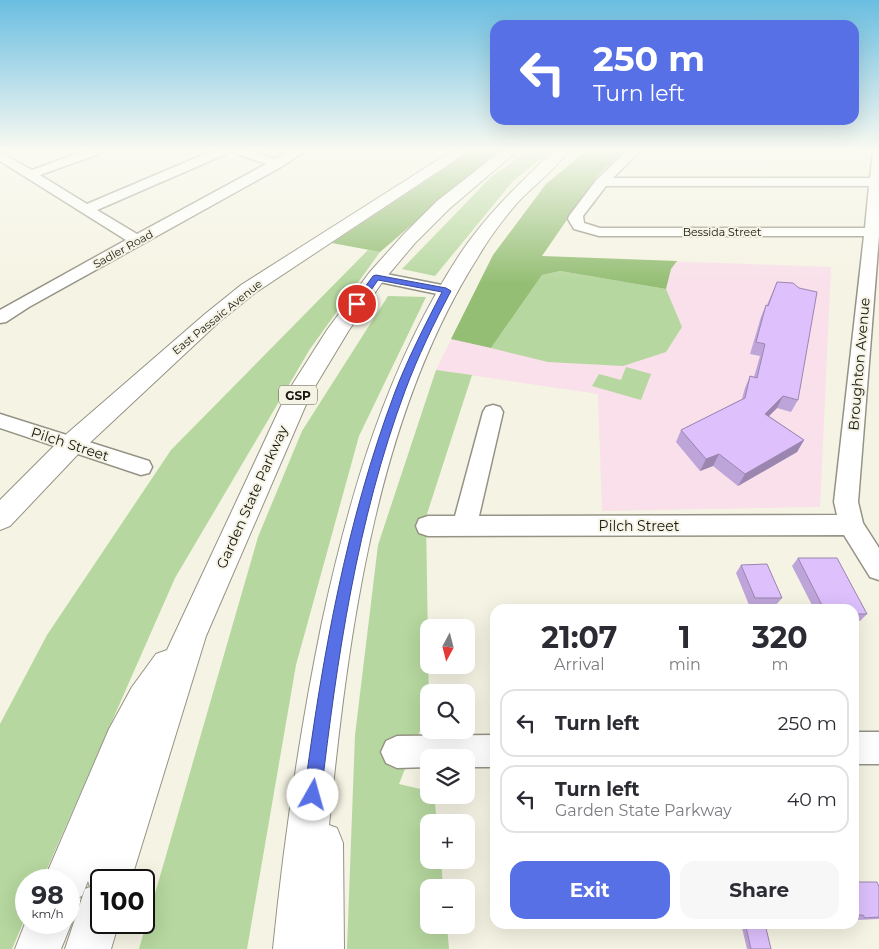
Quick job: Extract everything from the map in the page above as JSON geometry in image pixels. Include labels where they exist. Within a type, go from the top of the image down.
[{"type":"main road","name":"East Passaic Avenue","points":[[0,518],[72,444],[174,350],[248,290],[394,195]]},
{"type":"main road","name":"Garden State Parkway","points":[[113,869],[189,636],[299,393],[338,330],[376,278],[409,239],[455,195]]},
{"type":"main road","points":[[296,949],[299,903],[324,704],[349,568],[375,467],[400,391],[423,337],[446,291],[471,250],[515,195]]},
{"type":"main road","points":[[71,869],[123,743],[145,700],[189,636]]},
{"type":"main road","points":[[321,949],[324,704]]},
{"type":"main road","points":[[38,949],[44,934]]},
{"type":"main road","points":[[88,949],[92,934]]},
{"type":"street","points":[[64,195],[138,241]]},
{"type":"street","points":[[87,209],[119,195]]},
{"type":"street","name":"Sadler Road","points":[[0,318],[23,303],[221,195]]},
{"type":"street","name":"Bessida Street","points":[[592,195],[575,219],[579,226],[599,232],[875,232]]},
{"type":"street","name":"Broughton Avenue","points":[[875,195],[872,298],[846,502],[851,525],[879,569]]},
{"type":"street","points":[[376,278],[446,291]]},
{"type":"street","points":[[465,526],[493,412]]},
{"type":"street","name":"Pilch Street","points":[[0,421],[141,467]]},
{"type":"street","name":"Pilch Street","points":[[428,526],[851,525]]},
{"type":"street","points":[[859,748],[879,748]]},
{"type":"street","points":[[397,752],[490,751]]},
{"type":"shaded area","points":[[493,255],[831,267],[820,507],[602,511],[598,394],[436,370]]},
{"type":"green space","points":[[404,195],[446,195],[380,252],[332,243]]},
{"type":"green space","points":[[473,195],[501,195],[435,276],[402,269]]},
{"type":"green space","points":[[538,195],[584,195],[542,256],[677,261],[671,269],[666,289],[560,271],[542,275],[491,348],[451,339],[493,255]]},
{"type":"green space","points":[[368,250],[380,252],[310,349],[175,578],[47,869],[15,869],[15,934],[18,934],[12,949],[0,949],[0,724],[47,635],[171,450]]},
{"type":"green space","points":[[560,271],[666,289],[682,327],[666,352],[623,366],[548,362],[491,348],[542,275]]},
{"type":"green space","points":[[388,296],[426,297],[359,436],[296,665],[247,949],[139,949],[143,934],[155,934],[155,894],[258,537],[302,431]]},
{"type":"green space","points":[[626,367],[651,374],[641,400],[592,386],[599,374],[621,380]]},
{"type":"green space","points":[[436,370],[472,375],[426,517],[428,619],[420,619],[420,674],[428,674],[429,684],[420,684],[420,731],[399,784],[420,789],[420,804],[435,804],[436,814],[420,814],[420,869],[442,869],[442,879],[420,879],[420,934],[448,934],[449,949],[347,949],[355,735],[378,545]]},
{"type":"building","points":[[777,282],[793,283],[799,288],[817,292],[798,400],[783,396],[765,414],[804,440],[745,474],[719,454],[706,459],[681,430],[745,398],[750,376],[757,378],[765,344],[756,342],[766,305],[768,306]]},
{"type":"building","points":[[798,558],[837,558],[867,614],[859,614],[859,604],[821,604]]},
{"type":"building","points":[[767,564],[782,598],[755,598],[741,565]]},
{"type":"building","points":[[859,882],[877,882],[879,887],[879,917],[865,918],[863,915],[859,915]]},
{"type":"building","points":[[746,929],[766,929],[771,949],[751,949]]},
{"type":"route","points":[[313,795],[324,704],[349,568],[375,467],[400,391],[423,337],[446,291],[376,278],[357,304]]}]
